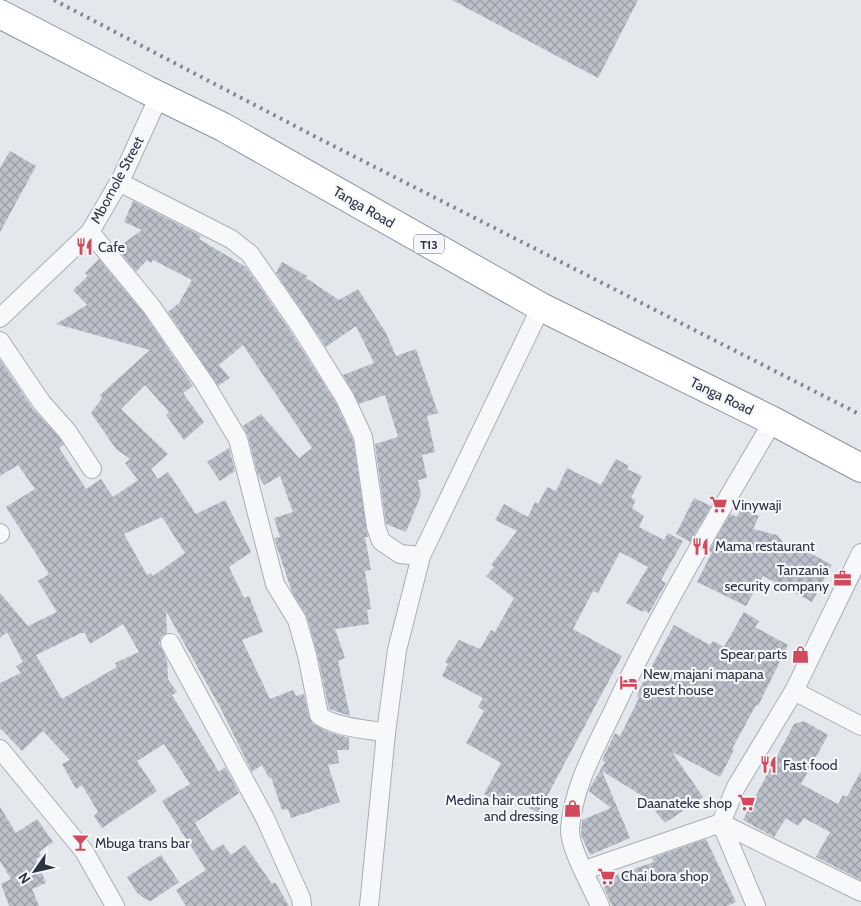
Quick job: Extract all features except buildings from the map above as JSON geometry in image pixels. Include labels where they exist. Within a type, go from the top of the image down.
[{"type":"highway","name":"Tanga Road","points":[[0,14],[223,127],[541,307],[773,421],[861,468]]},
{"type":"street","name":"Mbomole Street","points":[[0,318],[90,232],[119,182],[159,96]]},
{"type":"street","points":[[119,182],[224,235],[250,254],[300,326],[345,398],[363,437],[376,527],[382,542],[400,554],[420,556]]},
{"type":"street","points":[[90,232],[151,306],[205,384],[238,439],[275,584],[297,620],[307,655],[319,715],[324,720],[386,733]]},
{"type":"street","points":[[369,906],[396,650],[420,556],[541,307]]},
{"type":"street","points":[[0,340],[42,403],[67,431],[92,469]]},
{"type":"street","points":[[600,906],[577,856],[570,830],[579,783],[645,644],[682,574],[773,421]]},
{"type":"street","points":[[756,906],[721,823],[736,787],[794,691],[861,553]]},
{"type":"street","points":[[170,642],[265,818],[301,898],[302,906]]},
{"type":"street","points":[[794,691],[861,726]]},
{"type":"street","points":[[0,749],[84,851],[115,906]]},
{"type":"street","points":[[585,870],[721,823],[861,892]]},
{"type":"railway","points":[[54,0],[318,138],[861,415]]},
{"type":"place","name":"Cafe","points":[[84,247]]},
{"type":"place","name":"Vinywaji","points":[[718,505]]},
{"type":"place","name":"Mama restaurant","points":[[701,546]]},
{"type":"place","name":"Tanzania security company","points":[[843,578]]},
{"type":"place","name":"Spear parts","points":[[801,654]]},
{"type":"place","name":"New majani mapana guest house","points":[[629,682]]},
{"type":"place","name":"Fast food","points":[[769,765]]},
{"type":"place","name":"Daanateke shop","points":[[746,803]]},
{"type":"place","name":"Medina hair cutting and dressing","points":[[572,808]]},
{"type":"place","name":"Mbuga trans bar","points":[[81,843]]},
{"type":"place","name":"Chai bora shop","points":[[607,876]]}]
